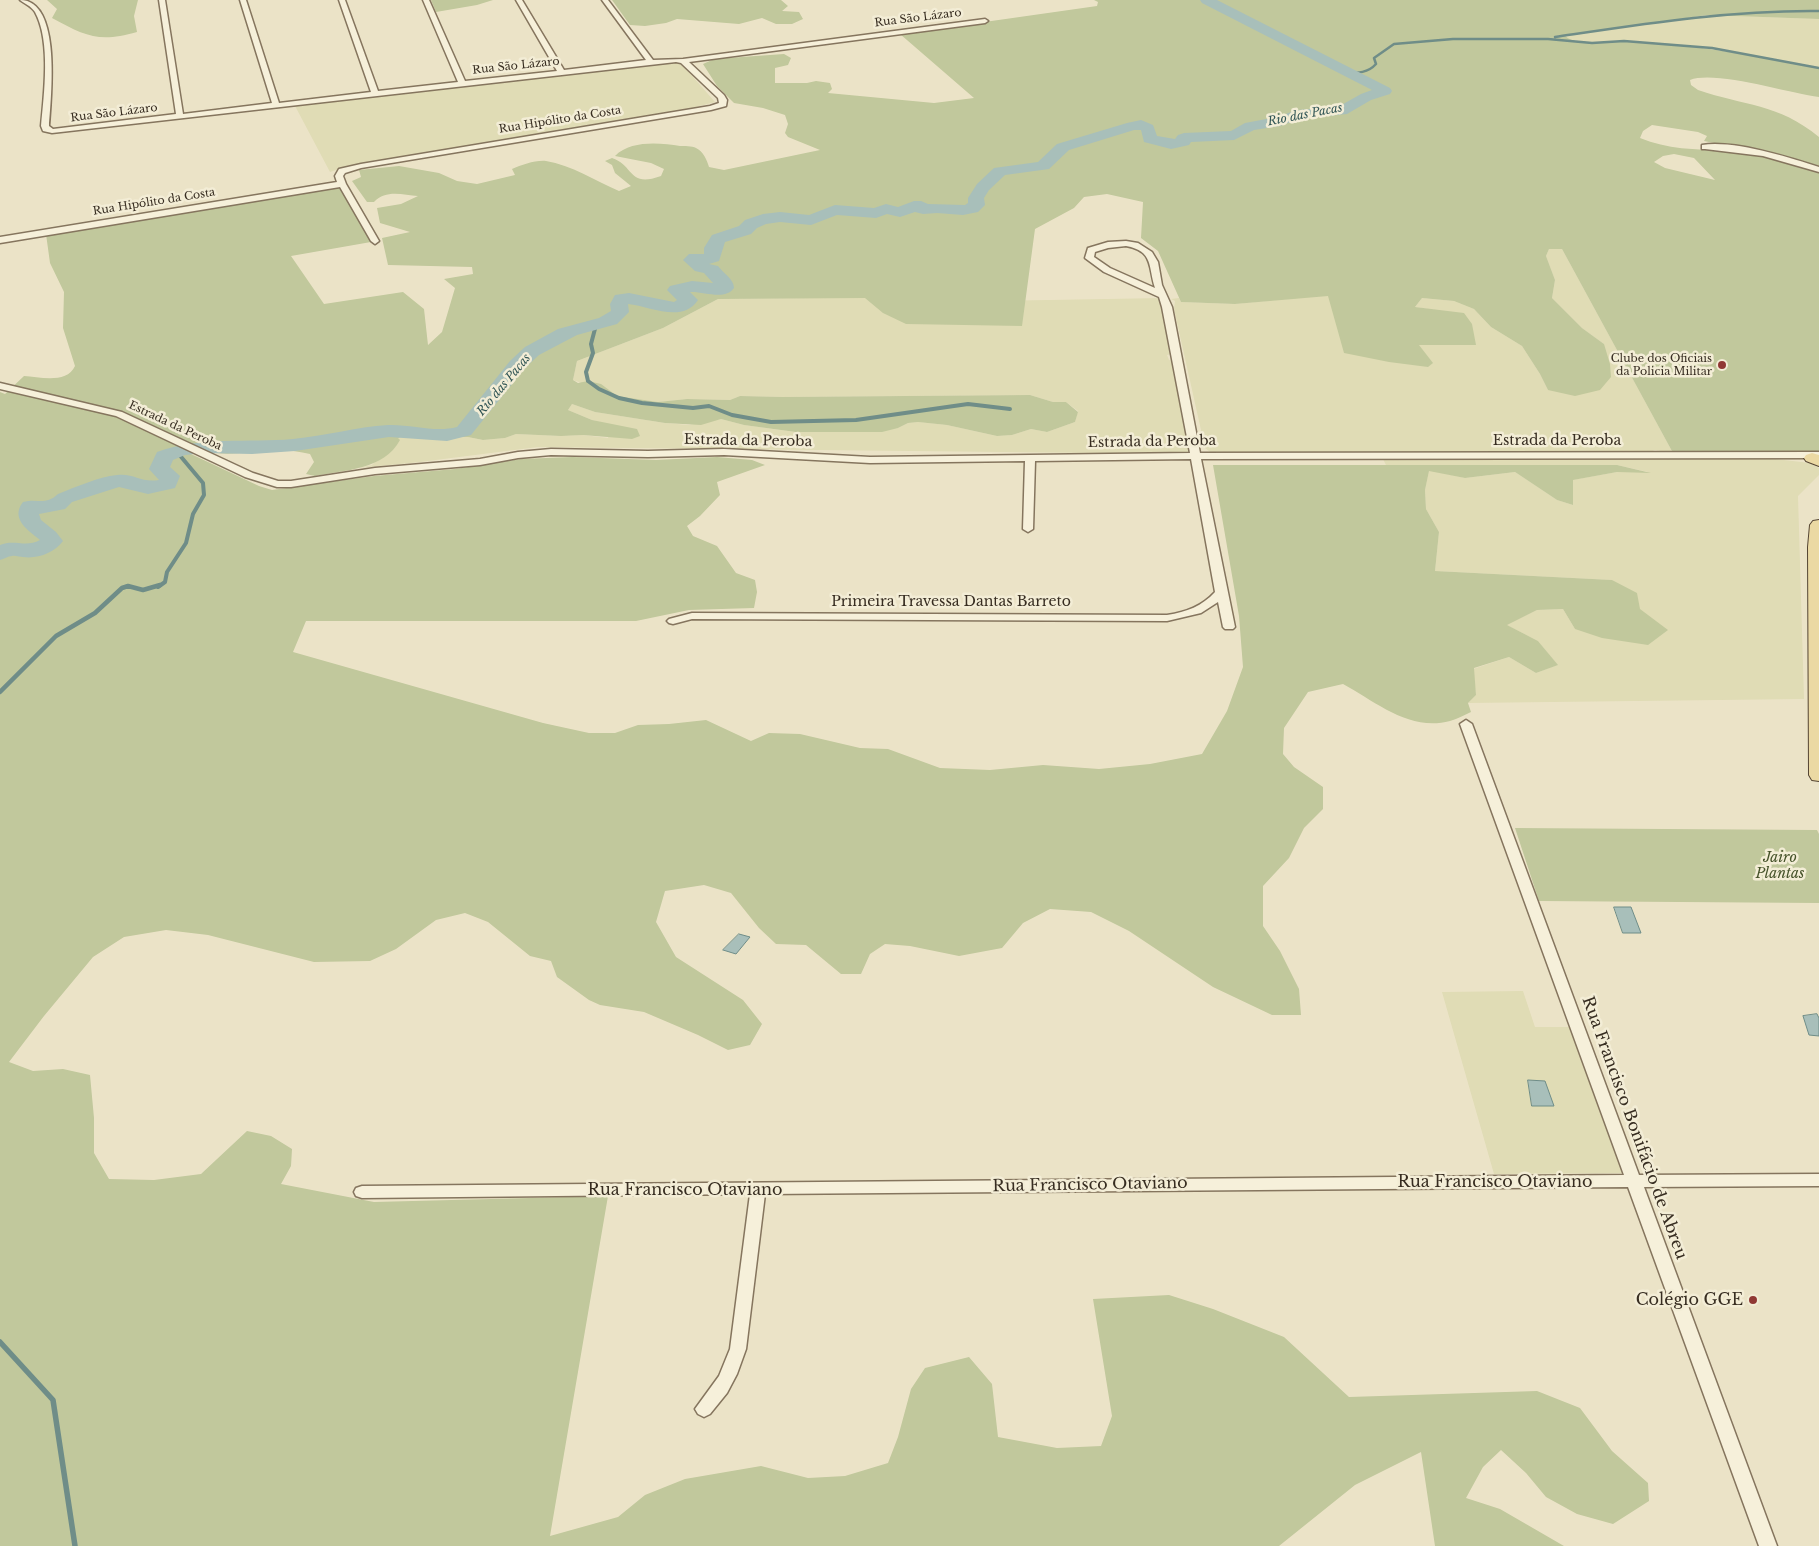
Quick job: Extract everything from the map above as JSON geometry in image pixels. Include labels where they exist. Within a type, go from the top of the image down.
[{"type":"main road","points":[[1819,525],[1817,547],[1819,774]]},
{"type":"street","name":"Rua São Lázaro","points":[[23,0],[37,9],[45,30],[47,89],[45,126],[49,131],[651,62],[676,60],[683,62],[983,21]]},
{"type":"street","points":[[162,0],[180,117]]},
{"type":"street","points":[[243,0],[276,105]]},
{"type":"street","points":[[342,0],[375,93]]},
{"type":"street","points":[[426,0],[462,83]]},
{"type":"street","points":[[519,0],[562,72]]},
{"type":"street","points":[[606,0],[651,62]]},
{"type":"street","name":"Rua Hipólito da Costa","points":[[0,240],[342,184],[339,176],[342,171],[361,166],[711,108],[723,104],[723,100],[683,62]]},
{"type":"street","points":[[1704,147],[1745,150],[1819,170]]},
{"type":"street","points":[[342,184],[376,241]]},
{"type":"street","points":[[1164,296],[1146,285],[1119,277],[1100,266],[1089,258],[1091,250],[1106,244],[1138,246],[1148,254],[1154,263],[1158,285],[1164,296],[1220,592],[1229,628]]},
{"type":"street","name":"Estrada da Peroba","points":[[0,386],[120,414],[249,475],[276,484],[291,484],[375,471],[480,462],[518,455],[551,452],[658,454],[724,452],[870,460],[1195,456],[1787,455],[1817,459]]},
{"type":"street","points":[[1028,530],[1030,457]]},
{"type":"street","name":"Primeira Travessa Dantas Barreto","points":[[673,621],[692,616],[1167,618],[1189,616],[1202,610],[1213,602],[1220,592]]},
{"type":"street","name":"Rua Francisco Bonifácio de Abreu","points":[[1466,724],[1636,1182],[1768,1546]]},
{"type":"street","name":"Rua Francisco Otaviano","points":[[362,1192],[1819,1180]]},
{"type":"street","points":[[704,1409],[720,1390],[732,1370],[738,1349],[758,1189]]},
{"type":"shaded area","points":[[1707,15],[1819,19],[1819,68],[1712,48],[1624,41],[1583,43],[1575,42],[1564,36]]},
{"type":"shaded area","points":[[679,61],[715,102],[688,109],[345,167],[330,172],[294,104]]},
{"type":"shaded area","points":[[1549,249],[1562,249],[1673,453],[1655,450],[1646,453],[1217,453],[1210,452],[1205,448],[1174,309],[1175,301],[1171,299],[1179,298],[1181,302],[1235,304],[1328,295],[1427,367],[1432,363],[1418,345],[1447,345],[1435,310],[1415,307],[1422,298],[1454,301],[1474,309],[1491,327],[1522,346],[1548,390],[1604,344],[1582,328],[1552,298],[1555,280],[1546,256]]},
{"type":"shaded area","points":[[899,297],[934,302],[1163,298],[1172,354],[1167,355],[1169,360],[1175,362],[1191,454],[538,447],[359,468],[372,465],[397,438],[403,436],[468,437],[483,440],[505,438],[516,434],[583,435],[608,438],[609,424],[592,420],[568,410],[572,404],[595,412],[665,423],[689,425],[721,419],[744,425],[796,432],[898,428],[908,423],[918,422],[947,425],[997,436],[1012,435],[1031,429],[1047,432],[1075,422],[1078,411],[1066,402],[1053,402],[1030,395],[740,396],[730,400],[687,399],[658,402],[617,396],[573,380],[577,361],[663,328],[718,299]]},
{"type":"shaded area","points":[[1766,458],[1810,463],[1819,468],[1819,475],[1798,496],[1804,699],[1468,703],[1476,695],[1473,669],[1509,657],[1536,673],[1557,665],[1538,641],[1506,625],[1537,610],[1563,609],[1575,629],[1640,609],[1612,580],[1435,571],[1439,532],[1426,509],[1425,490],[1429,470],[1465,478],[1515,472],[1557,500],[1573,505],[1572,480],[1617,472],[1648,472],[1617,465],[1386,465],[1383,459]]},
{"type":"shaded area","points":[[1523,991],[1535,1027],[1573,1027],[1624,1173],[1494,1174],[1442,992]]},
{"type":"green space","points":[[47,0],[138,0],[134,16],[137,32],[112,37],[93,36],[83,33],[52,18],[57,9]]},
{"type":"green space","points":[[431,0],[493,0],[477,5],[436,12]]},
{"type":"green space","points":[[612,0],[781,0],[788,6],[782,11],[799,12],[803,19],[792,24],[776,24],[762,18],[739,24],[677,19],[666,23],[645,26],[630,25]]},
{"type":"green space","points":[[1094,0],[1819,0],[1819,19],[1707,15],[1565,36],[1572,40],[1587,43],[1629,41],[1701,48],[1819,68],[1819,97],[1734,80],[1701,78],[1690,80],[1691,85],[1698,90],[1775,111],[1804,126],[1819,137],[1819,452],[1673,453],[1562,249],[1549,249],[1546,256],[1555,280],[1552,298],[1582,328],[1604,344],[1610,364],[1611,377],[1600,390],[1575,396],[1548,390],[1522,346],[1491,327],[1474,309],[1454,301],[1422,298],[1415,307],[1464,313],[1472,324],[1476,345],[1419,345],[1433,363],[1428,367],[1344,353],[1328,296],[1235,304],[1181,302],[1158,251],[1141,238],[1143,202],[1107,194],[1084,197],[1074,208],[1035,229],[1022,326],[906,324],[883,313],[865,298],[718,299],[663,328],[577,361],[573,380],[578,383],[588,381],[601,384],[617,396],[658,402],[687,399],[730,400],[740,396],[1030,395],[1053,402],[1066,402],[1078,412],[1075,422],[1047,432],[1031,429],[1012,435],[997,436],[947,425],[918,422],[908,423],[882,432],[796,432],[744,425],[721,419],[701,425],[665,423],[595,412],[572,404],[568,410],[592,420],[637,429],[640,436],[632,439],[583,435],[516,434],[505,438],[483,440],[468,437],[403,436],[398,438],[400,440],[393,450],[374,463],[350,470],[315,476],[306,474],[314,462],[310,454],[291,450],[269,449],[226,454],[206,450],[197,444],[176,447],[259,486],[272,490],[374,476],[455,469],[521,459],[572,457],[656,460],[717,457],[752,460],[765,465],[717,482],[720,495],[700,516],[687,526],[693,536],[717,546],[736,573],[755,580],[757,592],[754,608],[689,610],[636,621],[306,621],[293,652],[543,723],[589,733],[615,733],[638,725],[706,720],[751,741],[769,733],[800,734],[860,748],[888,749],[940,768],[990,770],[1043,765],[1099,769],[1150,764],[1202,754],[1227,711],[1243,667],[1239,616],[1213,465],[1617,465],[1651,473],[1617,472],[1573,480],[1573,505],[1557,500],[1515,472],[1465,478],[1429,471],[1425,490],[1426,509],[1439,532],[1435,571],[1612,580],[1637,593],[1640,609],[1668,630],[1648,645],[1602,638],[1575,629],[1563,609],[1537,610],[1507,625],[1538,641],[1558,665],[1536,673],[1509,657],[1474,668],[1476,695],[1468,703],[1471,712],[1450,721],[1435,723],[1407,719],[1381,707],[1343,684],[1308,692],[1284,728],[1283,754],[1294,767],[1323,787],[1323,809],[1304,828],[1289,858],[1263,886],[1263,926],[1280,951],[1299,989],[1301,1015],[1272,1015],[1213,987],[1129,931],[1091,912],[1050,909],[1023,923],[1002,948],[959,956],[910,946],[885,944],[870,954],[861,974],[841,974],[806,945],[776,944],[759,928],[731,893],[704,885],[665,891],[656,922],[676,957],[743,1000],[762,1024],[750,1045],[728,1050],[644,1012],[600,1005],[589,1000],[557,977],[551,961],[530,956],[488,922],[465,913],[436,920],[396,949],[370,961],[314,962],[208,935],[166,930],[124,937],[93,957],[9,1062],[33,1071],[63,1069],[90,1075],[94,1118],[94,1153],[109,1179],[154,1180],[201,1174],[247,1131],[271,1136],[292,1149],[291,1166],[281,1184],[374,1202],[608,1196],[550,1536],[618,1517],[645,1495],[685,1479],[761,1466],[808,1478],[845,1476],[888,1463],[898,1437],[911,1389],[925,1368],[969,1357],[992,1384],[998,1437],[1057,1448],[1101,1446],[1112,1416],[1093,1299],[1169,1295],[1213,1309],[1284,1337],[1349,1397],[1537,1391],[1580,1408],[1612,1451],[1648,1483],[1649,1501],[1613,1524],[1577,1514],[1546,1497],[1526,1473],[1501,1450],[1483,1467],[1466,1498],[1500,1509],[1564,1546],[1435,1546],[1421,1452],[1355,1485],[1279,1546],[0,1546],[0,392],[5,394],[24,376],[60,377],[71,372],[75,366],[63,328],[64,292],[50,263],[46,234],[340,186],[371,242],[291,256],[324,304],[403,292],[424,309],[428,345],[442,332],[455,288],[444,279],[473,274],[472,267],[388,265],[382,238],[410,232],[380,223],[377,208],[401,204],[418,196],[389,194],[374,202],[367,202],[352,181],[361,177],[359,170],[399,166],[439,173],[457,181],[477,184],[515,175],[512,169],[524,164],[546,161],[574,170],[619,191],[631,186],[615,173],[612,165],[605,161],[612,158],[625,166],[637,178],[643,179],[661,176],[664,169],[651,163],[615,156],[629,147],[637,145],[664,144],[694,147],[703,153],[709,167],[724,170],[820,150],[788,137],[785,133],[788,124],[785,115],[763,108],[734,103],[717,86],[703,64],[714,59],[784,54],[791,58],[788,65],[775,68],[775,83],[807,83],[816,81],[830,83],[832,89],[828,93],[934,103],[974,98],[900,34],[1097,6],[1098,2]],"holes":[[[1652,125],[1698,132],[1707,136],[1704,141],[1724,145],[1724,150],[1671,147],[1640,138],[1643,131]],[[1674,154],[1694,158],[1715,180],[1665,168],[1654,162],[1663,156]]]},
{"type":"green space","name":"Jairo Plantas","points":[[1515,828],[1817,830],[1819,834],[1819,903],[1539,901]]},
{"type":"water","points":[[1614,907],[1631,907],[1641,933],[1623,933]]},
{"type":"water","points":[[739,934],[750,937],[736,954],[723,950]]},
{"type":"water","points":[[1817,1014],[1819,1018],[1819,1036],[1809,1035],[1803,1016]]},
{"type":"water","points":[[1528,1080],[1545,1081],[1554,1106],[1532,1106]]},
{"type":"waterway","name":"Rio das Pacas","points":[[0,553],[10,548],[20,551],[37,550],[52,541],[32,524],[29,514],[30,506],[43,508],[58,505],[65,498],[117,481],[128,481],[148,488],[168,484],[170,476],[159,469],[164,456],[174,452],[205,447],[252,448],[295,445],[389,431],[437,435],[456,434],[464,431],[517,365],[532,351],[565,333],[610,320],[620,312],[619,304],[621,299],[629,298],[665,307],[674,307],[682,305],[689,300],[676,290],[681,288],[698,286],[720,290],[725,288],[725,284],[713,274],[712,270],[701,267],[692,260],[695,258],[707,259],[713,257],[713,248],[718,239],[745,230],[751,224],[763,219],[780,217],[811,220],[835,210],[876,213],[886,209],[900,212],[914,206],[921,206],[921,209],[968,210],[977,205],[976,198],[983,187],[1000,171],[1043,166],[1063,147],[1132,126],[1141,125],[1148,128],[1150,139],[1162,143],[1175,144],[1183,142],[1184,138],[1234,135],[1250,126],[1280,121],[1297,115],[1342,111],[1366,97],[1385,91],[1207,0]]},
{"type":"waterway","points":[[1555,37],[1720,15],[1819,11]]},
{"type":"waterway","points":[[1346,73],[1359,73],[1370,69],[1376,64],[1374,58],[1394,44],[1453,39],[1548,39],[1592,43],[1624,41],[1712,48],[1819,68]]},
{"type":"waterway","points":[[596,325],[591,344],[593,353],[586,372],[588,381],[599,389],[619,398],[642,403],[693,408],[709,406],[732,415],[771,422],[856,420],[968,404],[1010,409]]},
{"type":"waterway","points":[[158,587],[165,582],[167,572],[186,543],[193,514],[204,495],[203,483],[177,452]]},
{"type":"waterway","points":[[0,692],[56,636],[95,613],[122,588],[128,586],[143,590],[160,585]]},
{"type":"waterway","points":[[0,1342],[53,1400],[75,1546]]},
{"type":"place","name":"Clube dos Oficiais da Policia Militar","points":[[1722,365]]},
{"type":"place","name":"Colégio GGE","points":[[1753,1300]]}]
